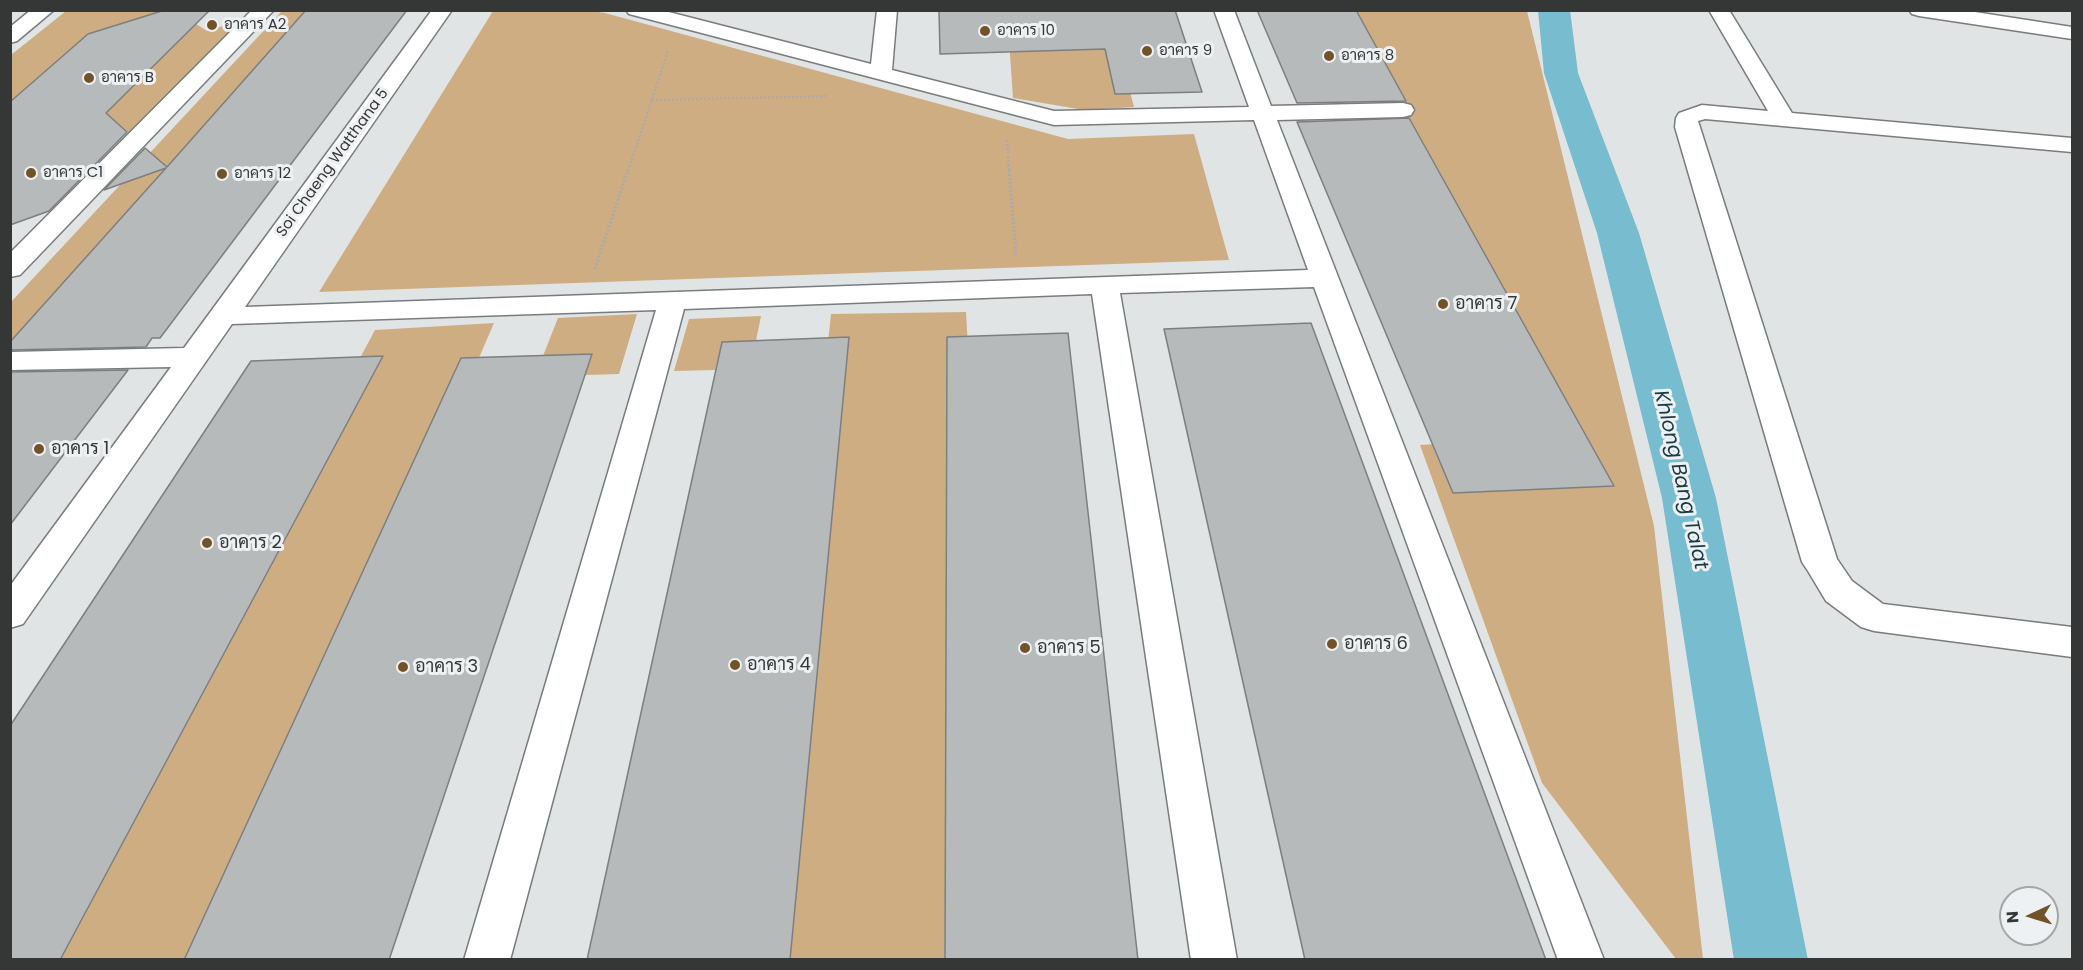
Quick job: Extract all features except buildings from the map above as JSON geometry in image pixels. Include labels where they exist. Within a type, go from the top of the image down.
[{"type":"street","points":[[10,37],[44,10]]},
{"type":"street","points":[[10,269],[264,10]]},
{"type":"street","name":"Soi Chaeng Watthana 5","points":[[10,614],[442,10]]},
{"type":"street","points":[[636,10],[678,22],[715,21],[881,74],[1041,116],[1069,120],[1403,110]]},
{"type":"street","points":[[881,74],[887,10]]},
{"type":"street","points":[[1224,10],[1581,960]]},
{"type":"street","points":[[1719,10],[1784,119]]},
{"type":"street","points":[[1919,10],[2073,33]]},
{"type":"street","points":[[2073,145],[1702,112],[1687,118],[1687,127],[1820,562],[1839,591],[1874,617],[2073,642]]},
{"type":"street","points":[[224,316],[1324,278]]},
{"type":"street","points":[[1105,286],[1215,960]]},
{"type":"street","points":[[487,960],[672,301]]},
{"type":"street","points":[[10,361],[194,357]]},
{"type":"path","points":[[583,304],[678,22]]},
{"type":"path","points":[[652,100],[831,96]]},
{"type":"path","points":[[1005,107],[1019,288]]},
{"type":"shaded area","points":[[584,10],[605,13],[1068,139],[1194,134],[1229,260],[319,292],[493,11]]},
{"type":"shaded area","points":[[66,11],[176,11],[207,31],[245,19],[132,136],[113,119],[11,154],[11,55]]},
{"type":"shaded area","points":[[282,11],[306,11],[11,342],[11,302]]},
{"type":"shaded area","points":[[1007,11],[1109,11],[1134,107],[1084,110],[1013,98]]},
{"type":"shaded area","points":[[1342,11],[1527,11],[1654,526],[1703,959],[1676,959],[1542,783],[1420,445],[1566,436]]},
{"type":"shaded area","points":[[966,312],[1002,959],[763,960],[831,314]]},
{"type":"shaded area","points":[[637,314],[619,374],[585,375],[592,354],[543,356],[558,318]]},
{"type":"shaded area","points":[[761,316],[756,341],[722,342],[715,370],[674,371],[689,319]]},
{"type":"shaded area","points":[[494,323],[219,959],[37,960],[375,330]]},
{"type":"waterway","name":"Khlong Bang Talat","points":[[1554,10],[1561,73],[1618,233],[1689,498],[1771,960]]},
{"type":"place","name":"อาคาร A2","points":[[212,25]]},
{"type":"place","name":"อาคาร 10","points":[[985,31]]},
{"type":"place","name":"อาคาร 9","points":[[1147,51]]},
{"type":"place","name":"อาคาร 8","points":[[1329,56]]},
{"type":"place","name":"อาคาร B","points":[[89,78]]},
{"type":"place","name":"อาคาร C1","points":[[31,173]]},
{"type":"place","name":"อาคาร 12","points":[[222,174]]},
{"type":"place","name":"อาคาร 7","points":[[1443,304]]},
{"type":"place","name":"อาคาร 1","points":[[39,449]]},
{"type":"place","name":"อาคาร 2","points":[[207,543]]},
{"type":"place","name":"อาคาร 6","points":[[1332,644]]},
{"type":"place","name":"อาคาร 5","points":[[1025,648]]},
{"type":"place","name":"อาคาร 4","points":[[735,665]]},
{"type":"place","name":"อาคาร 3","points":[[403,667]]}]
